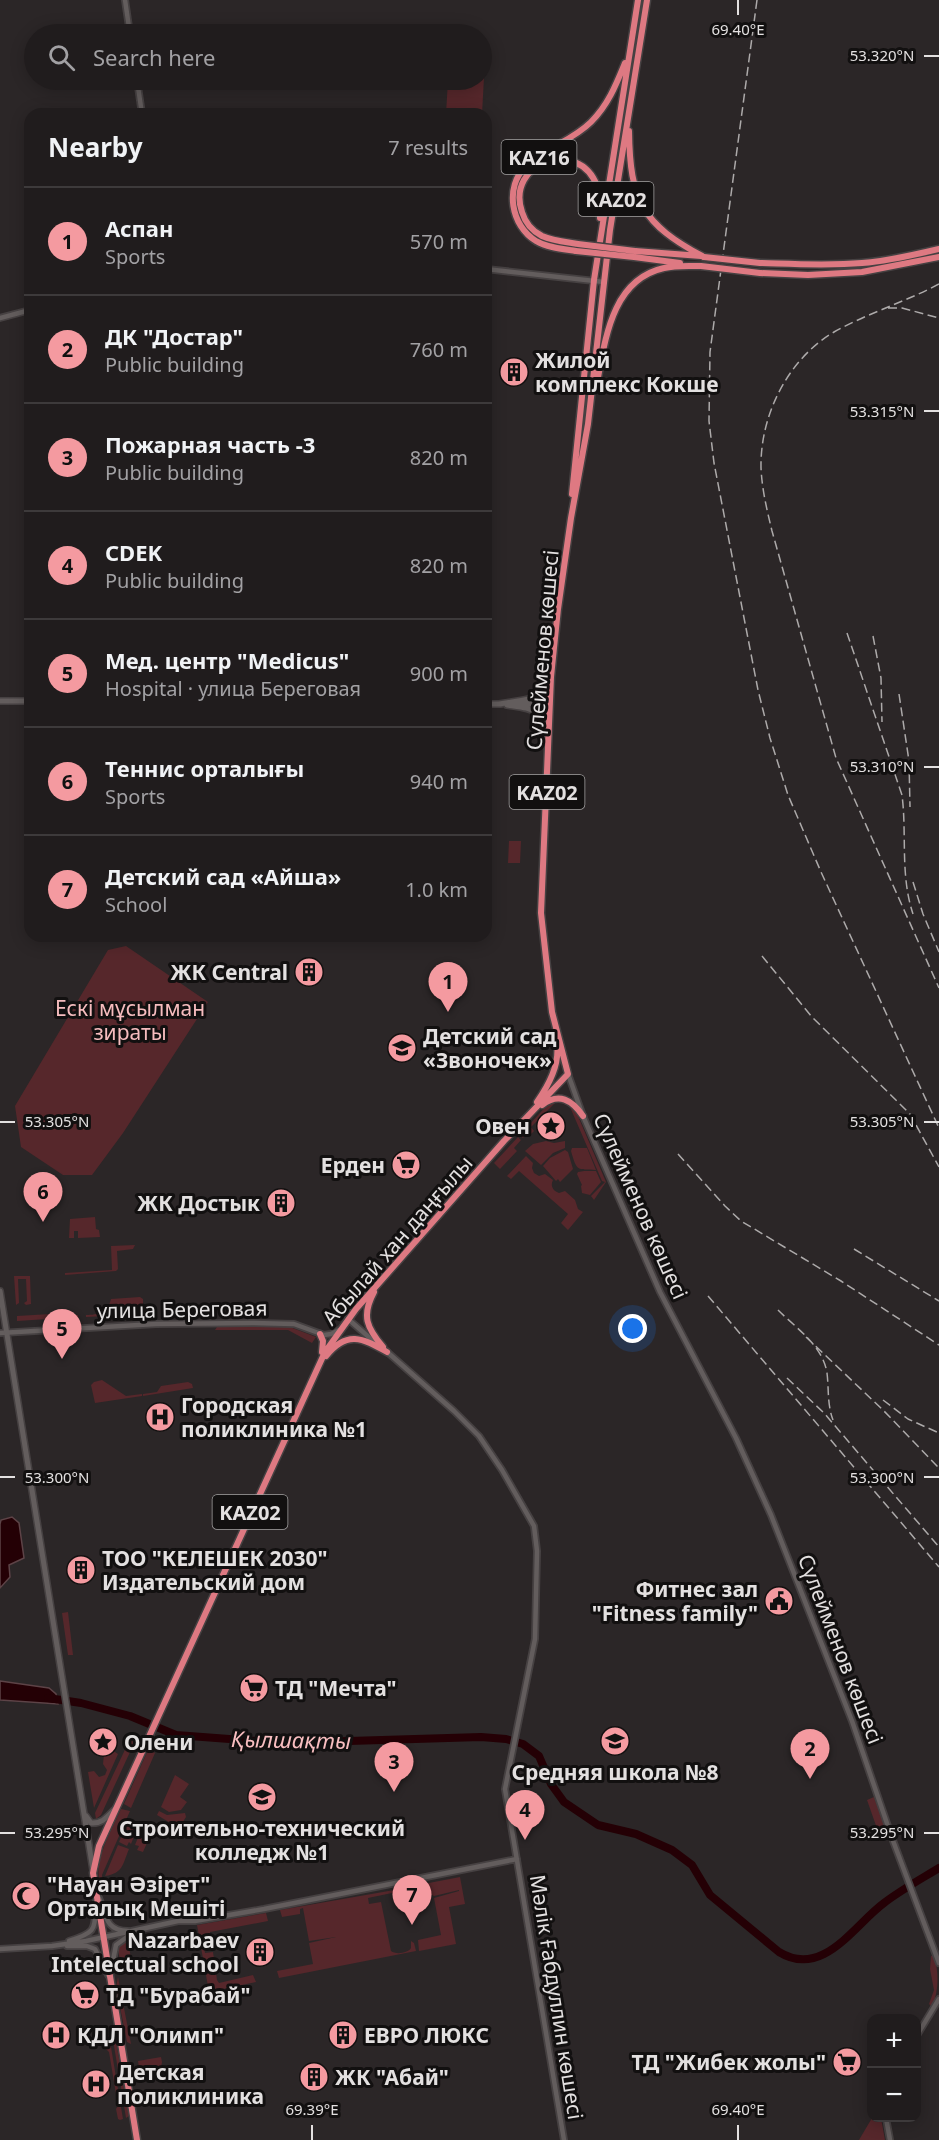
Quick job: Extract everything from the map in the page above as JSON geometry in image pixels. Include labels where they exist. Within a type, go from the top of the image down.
[{"type":"highway","name":"KАZ02","points":[[574,490],[594,280],[638,0]]},
{"type":"highway","name":"KАZ02","points":[[574,490],[588,424],[604,282],[647,0]]},
{"type":"highway","name":"KAZ16","points":[[629,51],[615,89],[598,114],[581,130],[530,162],[520,172],[515,183],[513,207],[518,222],[527,234],[543,244],[576,251],[808,265],[862,263],[939,249]]},
{"type":"highway","name":"KAZ16","points":[[629,115],[630,163],[639,201],[650,219],[662,231],[704,257]]},
{"type":"highway","name":"KAZ16","points":[[600,238],[600,195],[590,173],[581,165],[561,159],[541,164],[529,173],[522,187],[520,201],[524,216],[531,229],[554,240],[701,266],[760,273],[862,272],[939,257]]},
{"type":"highway","name":"KAZ16","points":[[588,424],[609,329],[614,312],[623,295],[637,281],[652,272],[673,266],[701,266]]},
{"type":"highway","name":"Сүлейменов көшесі","points":[[568,1074],[554,1022],[541,913],[550,704],[574,490]]},
{"type":"highway","name":"KАZ02","points":[[527,1117],[546,1088],[556,1061],[558,1050],[554,1022]]},
{"type":"highway","name":"Абылай хан даңғылы","points":[[115,1809],[325,1352],[348,1319],[380,1282],[568,1074]]},
{"type":"highway","points":[[527,1117],[546,1102],[560,1098],[572,1102],[582,1116]]},
{"type":"highway","points":[[380,1282],[369,1301],[366,1319],[370,1331],[387,1352]]},
{"type":"highway","points":[[317,1367],[323,1344],[320,1334]]},
{"type":"highway","points":[[317,1367],[335,1345],[349,1339],[364,1340],[387,1352]]},
{"type":"highway","name":"KАZ02","points":[[115,1809],[97,1852],[93,1873],[137,2140]]},
{"type":"main road","points":[[499,704],[538,696],[543,687],[555,645]]},
{"type":"main road","points":[[0,701],[24,701]]},
{"type":"main road","points":[[492,704],[550,704]]},
{"type":"main road","points":[[499,704],[529,708],[538,712],[543,721],[549,751]]},
{"type":"main road","points":[[0,1291],[93,1873]]},
{"type":"main road","points":[[83,1808],[87,1819],[94,1823],[105,1819],[115,1809]]},
{"type":"street","points":[[125,0],[129,24]]},
{"type":"street","points":[[138,90],[141,108]]},
{"type":"street","points":[[492,270],[604,282]]},
{"type":"street","points":[[0,318],[24,312]]},
{"type":"street","name":"Сүлейменов көшесі","points":[[568,1074],[582,1116],[660,1292],[736,1438],[771,1515],[852,1721],[939,1963]]},
{"type":"street","name":"Мәлік Ғабдуллин көшесі","points":[[348,1319],[454,1411],[488,1448],[532,1520],[536,1534],[535,1639],[505,1794],[564,2140]]},
{"type":"street","name":"улица Береговая","points":[[0,1333],[163,1324],[263,1323],[294,1324],[320,1334]]},
{"type":"street","points":[[320,1334],[331,1334],[341,1328]]},
{"type":"street","points":[[0,1949],[53,1946],[104,1938],[178,1921],[195,1921],[366,1890],[517,1859]]},
{"type":"street","points":[[96,1890],[112,1927],[117,1930],[136,1931]]},
{"type":"street","points":[[53,1946],[91,1932],[94,1923],[96,1890]]},
{"type":"street","points":[[109,1977],[116,1945],[136,1931]]},
{"type":"street","points":[[53,1946],[93,1948],[98,1952],[109,1977]]},
{"type":"street","points":[[921,2029],[938,2003]]},
{"type":"street","points":[[887,2122],[890,2140]]},
{"type":"green space","points":[[447,90],[483,90],[482,108],[446,108]]},
{"type":"green space","points":[[509,841],[521,841],[520,863],[508,863]]},
{"type":"green space","name":"Ескі мұсылман зираты","points":[[126,946],[208,1002],[123,1133],[92,1175],[63,1175],[21,1147],[15,1106],[108,950]]},
{"type":"green space","points":[[560,1099],[575,1109],[606,1182],[594,1200],[591,1196],[605,1182],[602,1181],[570,1107],[562,1103],[555,1103],[531,1127],[534,1131],[529,1136],[526,1134],[523,1138],[520,1135],[549,1103]]},
{"type":"green space","points":[[518,1137],[521,1140],[514,1148],[517,1151],[500,1169],[494,1163]]},
{"type":"green space","points":[[546,1141],[554,1143],[565,1141],[565,1148],[553,1153],[541,1165],[525,1151],[533,1144]]},
{"type":"green space","points":[[572,1148],[587,1148],[596,1170],[579,1168],[573,1158]]},
{"type":"green space","points":[[565,1150],[568,1152],[573,1169],[560,1182],[558,1179],[556,1181],[543,1166],[550,1158]]},
{"type":"green space","points":[[526,1156],[533,1163],[534,1173],[539,1176],[545,1174],[553,1180],[554,1190],[559,1193],[565,1191],[575,1200],[578,1209],[583,1212],[568,1230],[561,1223],[568,1214],[519,1171],[511,1179],[507,1176]]},
{"type":"green space","points":[[584,1171],[596,1171],[601,1182],[590,1195],[582,1193],[582,1185],[577,1174]]},
{"type":"green space","points":[[95,1217],[96,1229],[99,1230],[100,1237],[78,1238],[78,1231],[74,1231],[74,1238],[69,1238],[70,1219]]},
{"type":"green space","points":[[135,1245],[133,1249],[117,1251],[118,1269],[116,1271],[65,1275],[65,1273],[112,1270],[111,1246]]},
{"type":"green space","points":[[14,1276],[30,1276],[31,1304],[24,1303],[27,1301],[26,1279],[18,1279],[19,1303],[16,1305]]},
{"type":"green space","points":[[140,1297],[143,1299],[143,1314],[86,1317],[86,1315],[105,1310],[111,1299]]},
{"type":"green space","points":[[67,1313],[67,1315],[78,1315],[78,1317],[17,1321],[17,1316]]},
{"type":"green space","points":[[217,1327],[290,1327],[316,1337],[312,1343],[288,1330],[215,1330]]},
{"type":"green space","points":[[102,1380],[126,1396],[142,1394],[142,1396],[95,1403],[91,1385]]},
{"type":"green space","points":[[188,1382],[193,1388],[143,1396],[143,1394],[157,1392],[161,1386]]},
{"type":"green space","points":[[68,1612],[73,1655],[68,1655],[62,1613]]},
{"type":"green space","points":[[103,1731],[111,1734],[113,1742],[110,1749],[100,1752],[95,1749],[93,1741],[96,1734]]},
{"type":"green space","points":[[131,1737],[136,1739],[101,1815],[96,1819],[95,1813]]},
{"type":"green space","points":[[149,1748],[155,1753],[131,1808],[124,1804]]},
{"type":"green space","points":[[112,1750],[118,1754],[94,1808],[88,1772],[94,1771],[99,1777],[105,1775],[107,1770],[103,1764],[104,1754]]},
{"type":"green space","points":[[175,1775],[189,1784],[180,1797],[187,1802],[181,1810],[169,1812],[161,1807]]},
{"type":"green space","points":[[874,1797],[888,1837],[885,1839],[880,1837],[867,1800]]},
{"type":"green space","points":[[121,1809],[130,1811],[102,1875],[104,1893],[98,1873],[100,1862],[107,1839]]},
{"type":"green space","points":[[159,1811],[167,1815],[185,1813],[186,1817],[179,1828],[157,1815]]},
{"type":"green space","points":[[128,1821],[139,1824],[131,1844],[129,1842],[127,1846],[119,1842]]},
{"type":"green space","points":[[143,1825],[153,1829],[143,1852],[137,1850],[139,1846],[135,1845]]},
{"type":"green space","points":[[118,1845],[129,1849],[123,1864],[119,1871],[105,1876]]},
{"type":"green space","points":[[460,1877],[465,1904],[449,1907],[456,1944],[419,1951],[418,1940],[441,1935],[434,1898],[459,1890],[434,1896],[425,1891],[406,1895],[403,1888]]},
{"type":"green space","points":[[400,1889],[400,1896],[394,1897],[392,1893],[368,1898],[369,1904],[381,1902],[391,1951],[399,1953],[407,1951],[411,1948],[411,1941],[416,1951],[279,1978],[277,1971],[313,1964],[309,1943],[336,1937],[309,1941],[303,1908],[300,1909],[300,1914],[282,1917],[280,1910]]},
{"type":"green space","points":[[266,1913],[268,1921],[210,1932],[202,1936],[205,1953],[213,1952],[219,1983],[253,1975],[256,1982],[209,1992],[197,1925]]},
{"type":"green space","points":[[128,1941],[133,1970],[122,1972],[117,1943]]},
{"type":"green space","points":[[934,1955],[937,1981],[932,2007],[929,2004],[934,1990],[930,1969],[931,1956]]},
{"type":"green space","points":[[118,1977],[131,2044],[127,2042],[116,1987]]},
{"type":"green space","points":[[112,2034],[115,2036],[129,2116],[126,2118]]},
{"type":"green space","points":[[109,2035],[123,2119],[120,2120],[116,2109],[118,2106],[109,2052],[106,2049],[104,2038]]},
{"type":"green space","points":[[161,2057],[159,2078],[141,2081],[138,2061]]},
{"type":"green space","points":[[870,2122],[882,2122],[885,2140],[859,2140]]},
{"type":"shaded area","points":[[12,1517],[19,1523],[24,1558],[9,1565],[10,1577],[0,1588],[0,1524],[1,1520]]},
{"type":"shaded area","points":[[0,1681],[49,1688],[56,1694],[58,1704],[0,1700]]},
{"type":"waterway","name":"Қылшақты","points":[[48,1698],[81,1703],[130,1716],[176,1735],[283,1743],[481,1737],[506,1739],[523,1744],[539,1756],[551,1784],[564,1802],[598,1825],[636,1834],[672,1850],[692,1865],[710,1895],[779,1952],[795,1959],[810,1959],[837,1946],[884,1903],[939,1868]]},
{"type":"railway","points":[[757,0],[710,352],[709,421],[714,463],[758,690],[788,795],[939,1128]]},
{"type":"railway","points":[[939,284],[834,332],[803,357],[790,373],[772,409],[762,448],[761,468],[772,531],[836,758],[939,988]]},
{"type":"railway","points":[[888,308],[902,308],[939,318]]},
{"type":"railway","points":[[847,633],[902,795],[906,885],[913,914]]},
{"type":"railway","points":[[873,636],[881,678],[882,722]]},
{"type":"railway","points":[[899,694],[909,761],[910,807]]},
{"type":"railway","points":[[913,882],[939,952]]},
{"type":"railway","points":[[762,956],[812,1017],[910,1114],[939,1167]]},
{"type":"railway","points":[[678,1154],[741,1221],[841,1281],[939,1345]]},
{"type":"railway","points":[[854,1249],[939,1301]]},
{"type":"railway","points":[[708,1296],[939,1567]]},
{"type":"railway","points":[[778,1310],[808,1338],[820,1354],[827,1373],[833,1420]]},
{"type":"railway","points":[[806,1337],[883,1410],[939,1468]]},
{"type":"railway","points":[[787,1378],[824,1413],[939,1547]]},
{"type":"railway","points":[[883,1400],[908,1419],[939,1433]]},
{"type":"place","name":"Жилой комплекс Кокше","points":[[514,372]]},
{"type":"place","name":"ЖК Central","points":[[309,972]]},
{"type":"place","name":"Аспан","points":[[448,1012]]},
{"type":"place","name":"Детский сад «Звоночек»","points":[[402,1048]]},
{"type":"place","name":"Овен","points":[[551,1126]]},
{"type":"place","name":"Ерден","points":[[406,1165]]},
{"type":"place","name":"ЖК Достык","points":[[281,1203]]},
{"type":"place","name":"Теннис орталығы","points":[[43,1222]]},
{"type":"place","name":"Мед. центр \"Medicus\"","points":[[62,1359]]},
{"type":"place","name":"Городская поликлиника №1","points":[[160,1417]]},
{"type":"place","name":"ТОО \"КЕЛЕШЕК 2030\" Издательский дом","points":[[81,1570]]},
{"type":"place","name":"Фитнес зал \"Fitness family\"","points":[[779,1601]]},
{"type":"place","name":"ТД \"Мечта\"","points":[[254,1688]]},
{"type":"place","name":"Средняя школа №8","points":[[615,1741]]},
{"type":"place","name":"Олени","points":[[103,1742]]},
{"type":"place","name":"ДК \"Достар\"","points":[[810,1779]]},
{"type":"place","name":"Пожарная часть -3","points":[[394,1792]]},
{"type":"place","name":"Строительно-технический колледж №1","points":[[262,1797]]},
{"type":"place","name":"CDEK","points":[[525,1840]]},
{"type":"place","name":"\"Науан Әзірет\" Орталық Мешіті","points":[[26,1896]]},
{"type":"place","name":"Детский сад «Айша»","points":[[412,1925]]},
{"type":"place","name":"Nazarbaev Intelectual school","points":[[260,1952]]},
{"type":"place","name":"ТД \"Бурабай\"","points":[[85,1995]]},
{"type":"place","name":"КДЛ \"Олимп\"","points":[[56,2035]]},
{"type":"place","name":"ЕВРО ЛЮКС","points":[[343,2035]]},
{"type":"place","name":"ТД \"Жибек жолы\"","points":[[847,2062]]},
{"type":"place","name":"ЖК \"Абай\"","points":[[314,2077]]},
{"type":"place","name":"Детская поликлиника","points":[[96,2084]]}]
